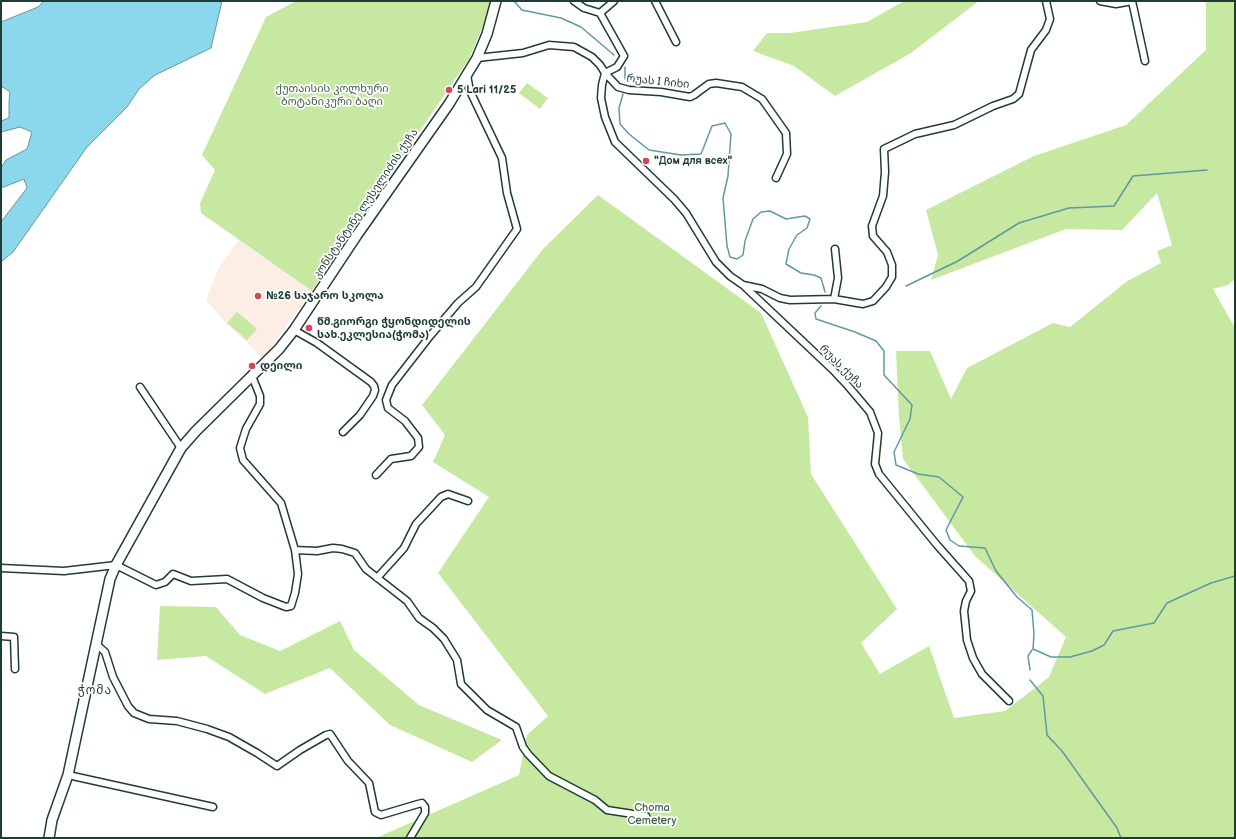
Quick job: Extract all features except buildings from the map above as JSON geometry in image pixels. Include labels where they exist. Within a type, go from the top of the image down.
[{"type":"main road","name":"კონსტანტინე ლესელიძის ქუჩა","points":[[49,838],[52,820],[68,775],[110,579],[116,564],[181,448],[279,349],[294,330],[357,235],[449,104],[477,58],[487,34],[496,1]]},
{"type":"street","points":[[574,1],[584,8],[600,13],[624,56],[617,67],[605,73]]},
{"type":"street","points":[[600,13],[614,1]]},
{"type":"street","points":[[655,1],[676,42]]},
{"type":"street","points":[[743,285],[762,289],[780,298],[790,300],[834,300],[863,304],[873,301],[886,287],[892,277],[892,265],[887,252],[873,236],[872,226],[883,196],[885,172],[884,149],[915,134],[954,125],[993,106],[1013,99],[1019,94],[1031,50],[1046,30],[1050,19],[1046,1]]},
{"type":"street","points":[[1100,1],[1116,4],[1132,1],[1145,61]]},
{"type":"street","name":"რუას I ჩიხი","points":[[477,58],[523,52],[549,45],[574,47],[592,57],[618,87],[629,90],[660,92],[690,97],[709,84],[716,83],[742,87],[762,99],[786,133],[787,154],[776,178]]},
{"type":"street","name":"რუას ქუჩა","points":[[605,73],[601,98],[605,117],[615,142],[674,199],[686,213],[716,262],[730,276],[743,285],[832,370],[870,412],[878,434],[875,464],[885,482],[937,546],[969,581],[971,591],[966,601],[964,612],[967,640],[973,658],[982,674],[1009,701]]},
{"type":"street","points":[[376,475],[391,459],[411,456],[419,447],[418,438],[405,421],[388,408],[386,400],[392,385],[458,303],[476,287],[517,229],[507,193],[502,158],[470,91],[467,76]]},
{"type":"street","points":[[834,300],[838,278],[835,249]]},
{"type":"street","points":[[294,330],[317,343],[371,382],[374,386],[375,390],[373,396],[360,415],[343,432]]},
{"type":"street","points":[[1,568],[64,571],[116,564],[156,585],[165,582],[172,574],[191,581],[227,578],[263,598],[286,607],[291,606],[298,574],[295,550],[281,503],[243,460],[240,448],[246,429],[260,404],[260,396],[252,376]]},
{"type":"street","points":[[140,387],[181,448]]},
{"type":"street","points":[[377,578],[404,548],[416,524],[441,496],[448,494],[468,501]]},
{"type":"street","points":[[295,550],[317,551],[333,548],[355,553],[366,569],[407,601],[418,618],[444,639],[458,660],[461,684],[487,710],[516,727],[525,750],[549,776],[595,800],[607,810],[646,816]]},
{"type":"street","points":[[1,636],[14,637],[15,669]]},
{"type":"street","points":[[96,644],[105,652],[113,677],[128,706],[134,713],[149,719],[177,721],[207,729],[228,737],[257,752],[277,766],[300,750],[330,734],[348,761],[369,783],[375,812],[381,815],[418,804],[425,806],[425,813],[410,838]]},
{"type":"street","points":[[68,775],[213,807]]},
{"type":"shaded area","name":"№26 საჯარო სკოლა","points":[[239,240],[312,291],[263,358],[225,322],[206,300],[218,269]]},
{"type":"green space","name":"ქუთაისის კოლხური ბოტანიკური ბაღი","points":[[296,1],[491,1],[489,12],[469,59],[312,291],[201,213],[200,203],[215,170],[202,155],[266,17]]},
{"type":"green space","points":[[904,1],[979,1],[911,53],[835,96],[794,66],[753,51],[767,33],[790,33],[867,22]]},
{"type":"green space","name":"Choma Cemetery","points":[[1206,1],[1235,1],[1235,273],[1234,280],[1228,285],[1213,289],[1235,328],[1235,838],[376,838],[519,775],[527,735],[548,716],[438,573],[489,497],[433,462],[445,435],[422,405],[543,249],[598,195],[761,313],[808,417],[811,474],[897,609],[861,643],[880,674],[929,646],[954,718],[1005,711],[1049,677],[1066,637],[975,556],[903,459],[899,417],[896,351],[930,351],[951,399],[967,368],[1053,323],[1070,327],[1126,282],[1161,263],[1157,251],[1172,245],[1157,193],[1122,230],[1066,229],[931,280],[938,255],[926,210],[1034,156],[1126,125],[1206,50]]},
{"type":"green space","points":[[527,83],[548,98],[540,109],[519,93]]},
{"type":"green space","points":[[237,312],[257,329],[247,340],[227,323]]},
{"type":"green space","points":[[160,606],[216,607],[240,635],[280,651],[340,621],[354,650],[419,705],[502,740],[472,762],[390,725],[330,668],[265,694],[206,656],[157,660]]},
{"type":"water","points":[[44,1],[222,1],[211,48],[155,75],[139,89],[127,107],[87,147],[13,252],[1,262],[1,222],[27,188],[24,179],[1,188],[1,168],[6,160],[27,149],[32,132],[20,127],[1,132],[1,121],[9,118],[10,92],[3,87],[1,88],[1,22],[38,7]]},
{"type":"waterway","points":[[514,1],[522,10],[561,18],[581,27],[614,55]]},
{"type":"waterway","points":[[625,67],[625,79]]},
{"type":"waterway","points":[[623,94],[619,108],[620,124],[629,134],[649,150],[681,155],[701,154],[712,126],[725,123],[731,134],[728,176],[723,198],[727,246],[730,257],[737,259],[743,255],[745,241],[753,219],[761,212],[770,211],[786,219],[805,216],[810,219],[807,228],[797,235],[789,249],[786,264],[801,273],[814,275],[821,278],[825,292]]},
{"type":"waterway","points":[[906,286],[958,261],[1019,223],[1069,208],[1114,206],[1133,176],[1207,170]]},
{"type":"waterway","points":[[821,306],[815,313],[816,319],[855,332],[876,341],[884,351],[884,375],[912,405],[910,419],[894,452],[896,465],[918,474],[939,477],[963,497],[946,530],[950,540],[959,546],[985,548],[996,571],[1017,597],[1032,610],[1034,634],[1033,649],[1051,657],[1070,657],[1092,651],[1104,645],[1113,631],[1154,623],[1167,603],[1211,583],[1235,576]]},
{"type":"waterway","points":[[1030,670],[1028,656],[1032,650]]},
{"type":"waterway","points":[[1030,680],[1043,696],[1047,735],[1062,751],[1117,828],[1121,838]]},
{"type":"place","name":"5 Lari 11/25","points":[[449,90]]},
{"type":"place","name":"\"Дом для всех\"","points":[[646,161]]},
{"type":"place","name":"№26 საჯარო სკოლა","points":[[258,296]]},
{"type":"place","name":"წმ.გიორგი ჭყონდიდელის სახ.ეკლესია(ჭომა)","points":[[309,328]]},
{"type":"place","name":"დეილი","points":[[252,366]]},
{"type":"district","name":"ჭომა","points":[[95,691]]}]
